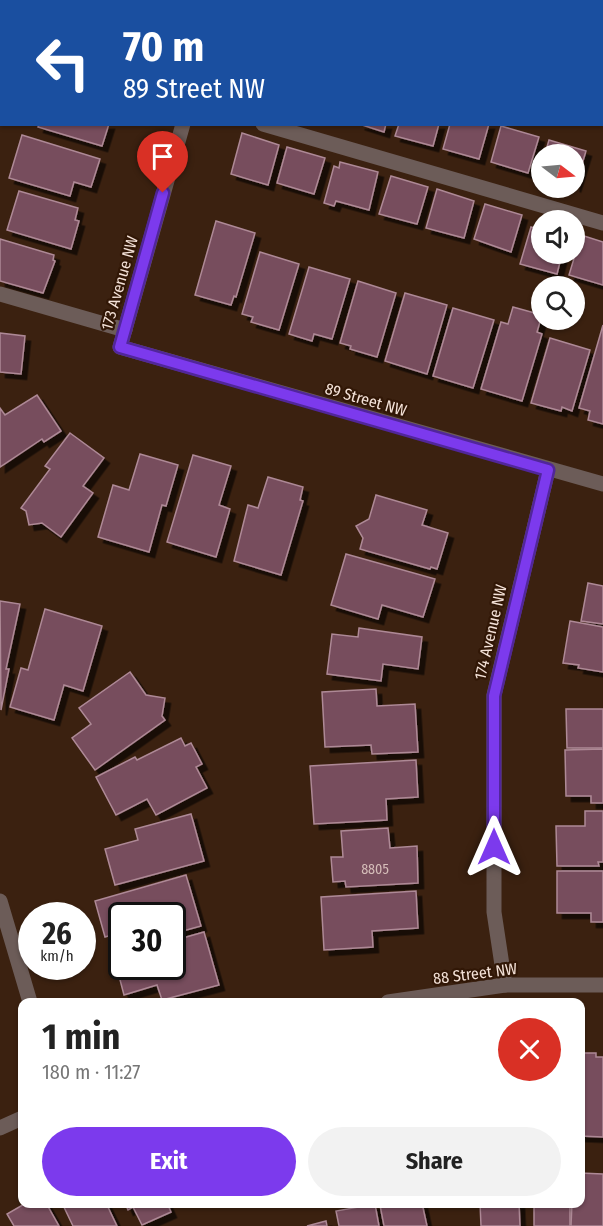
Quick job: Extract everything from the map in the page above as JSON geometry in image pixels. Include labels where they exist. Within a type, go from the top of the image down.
[{"type":"street","name":"173 Avenue NW","points":[[120,347],[182,126]]},
{"type":"street","points":[[270,126],[603,223]]},
{"type":"street","points":[[0,294],[125,330]]},
{"type":"street","name":"89 Street NW","points":[[120,347],[603,484]]},
{"type":"street","name":"174 Avenue NW","points":[[505,985],[494,912],[494,696],[548,470]]},
{"type":"street","points":[[0,901],[29,998]]},
{"type":"street","name":"88 Street NW","points":[[416,998],[505,985],[603,985]]},
{"type":"street","points":[[0,1128],[18,1120]]},
{"type":"building","points":[[38,126],[108,126],[102,146]]},
{"type":"building","points":[[365,126],[386,126],[384,132]]},
{"type":"building","points":[[398,126],[438,126],[433,146],[395,136]]},
{"type":"building","points":[[449,126],[488,126],[479,159],[443,149]]},
{"type":"building","points":[[501,126],[539,137],[537,144],[531,144],[531,163],[528,173],[491,162]]},
{"type":"building","points":[[242,133],[279,145],[268,185],[231,174]]},
{"type":"building","points":[[22,135],[100,159],[91,187],[74,182],[70,196],[9,178]]},
{"type":"building","points":[[549,140],[562,144],[548,144]]},
{"type":"building","points":[[287,147],[325,158],[314,194],[277,183]]},
{"type":"building","points":[[340,162],[378,172],[369,210],[336,201],[334,206],[324,203],[334,166],[339,168]]},
{"type":"building","points":[[391,176],[428,187],[417,224],[379,214]]},
{"type":"building","points":[[437,189],[474,201],[464,238],[426,228]]},
{"type":"building","points":[[19,191],[78,208],[75,220],[79,221],[71,249],[7,230]]},
{"type":"building","points":[[485,204],[522,215],[511,252],[474,239]]},
{"type":"building","points":[[216,221],[255,233],[236,297],[234,296],[231,305],[195,295]]},
{"type":"building","points":[[531,227],[531,264],[560,264],[557,274],[520,264]]},
{"type":"building","points":[[585,236],[603,242],[603,285],[585,280],[585,276],[569,275],[572,264],[585,264]]},
{"type":"building","points":[[0,239],[54,255],[53,260],[55,261],[43,293],[0,281]]},
{"type":"building","points":[[260,252],[299,264],[279,330],[251,322],[253,317],[242,314]]},
{"type":"building","points":[[309,267],[350,279],[332,339],[314,334],[312,341],[289,334]]},
{"type":"building","points":[[358,281],[396,293],[377,357],[350,349],[351,346],[340,343]]},
{"type":"building","points":[[405,293],[447,305],[427,374],[385,361]]},
{"type":"building","points":[[513,307],[531,312],[531,330],[538,330],[537,332],[542,334],[522,401],[481,389],[501,322],[508,324]]},
{"type":"building","points":[[453,308],[494,320],[473,388],[433,376]]},
{"type":"building","points":[[603,325],[603,424],[588,420],[590,411],[579,408]]},
{"type":"building","points":[[0,333],[25,336],[21,374],[0,372]]},
{"type":"building","points":[[550,338],[590,350],[572,411],[562,407],[561,411],[531,403]]},
{"type":"building","points":[[37,395],[61,431],[44,442],[42,439],[0,467],[0,408],[5,415]]},
{"type":"building","points":[[70,433],[104,458],[83,486],[93,493],[61,537],[42,523],[29,525],[26,511],[21,508],[50,469],[45,466]]},
{"type":"building","points":[[140,454],[178,465],[166,506],[162,505],[149,552],[98,537],[113,485],[129,490]]},
{"type":"building","points":[[193,455],[231,466],[219,505],[230,509],[216,557],[167,542]]},
{"type":"building","points":[[268,477],[303,487],[300,500],[303,501],[281,575],[234,561],[248,505],[258,508]]},
{"type":"building","points":[[376,495],[427,510],[422,525],[448,533],[437,569],[360,549],[363,538],[356,526],[369,519]]},
{"type":"building","points":[[346,554],[435,579],[423,617],[382,605],[378,619],[331,605]]},
{"type":"building","points":[[588,583],[603,586],[603,624],[581,621]]},
{"type":"building","points":[[0,601],[20,604],[6,669],[9,669],[1,710]]},
{"type":"building","points":[[45,609],[102,626],[83,691],[64,685],[54,720],[10,707],[21,668],[28,670]]},
{"type":"building","points":[[570,621],[603,627],[603,672],[563,663]]},
{"type":"building","points":[[359,628],[422,637],[418,669],[383,664],[381,681],[327,674],[332,634],[358,637]]},
{"type":"building","points":[[130,672],[146,695],[165,698],[162,716],[165,720],[95,770],[72,738],[91,724],[79,708]]},
{"type":"building","points":[[376,689],[377,706],[415,704],[418,752],[372,754],[371,745],[325,747],[322,692]]},
{"type":"building","points":[[566,709],[603,709],[603,748],[567,748]]},
{"type":"building","points":[[181,738],[185,746],[191,743],[202,764],[196,767],[207,788],[156,815],[147,799],[116,815],[96,777],[135,757],[137,760]]},
{"type":"building","points":[[603,749],[603,803],[591,803],[591,796],[566,796],[565,750]]},
{"type":"building","points":[[416,760],[418,797],[386,799],[387,820],[314,824],[310,766]]},
{"type":"building","points":[[585,811],[603,811],[603,862],[598,862],[599,866],[557,866],[556,826],[585,826]]},
{"type":"building","points":[[191,814],[204,861],[115,885],[105,849],[138,840],[135,829]]},
{"type":"building","points":[[388,828],[390,848],[417,846],[418,883],[346,887],[345,881],[333,882],[331,857],[343,857],[341,831]]},
{"type":"building","points":[[557,871],[603,871],[603,922],[591,922],[591,913],[557,913]]},
{"type":"building","points":[[186,875],[201,926],[186,930],[186,902],[108,902],[108,936],[105,937],[95,901]]},
{"type":"building","points":[[416,891],[418,928],[372,931],[373,947],[324,950],[321,897]]},
{"type":"building","points":[[204,932],[219,985],[170,998],[161,998],[157,985],[124,995],[120,980],[186,980],[186,937]]},
{"type":"building","points":[[585,1053],[596,1053],[596,1057],[603,1057],[603,1137],[585,1136]]},
{"type":"building","points":[[585,1173],[603,1174],[603,1226],[571,1226],[572,1208],[585,1208]]},
{"type":"building","points":[[18,1208],[49,1208],[59,1226],[14,1226],[7,1214]]},
{"type":"building","points":[[64,1208],[108,1208],[117,1226],[73,1226]]},
{"type":"building","points":[[134,1208],[169,1208],[171,1212],[142,1225]]},
{"type":"building","points":[[376,1208],[379,1226],[339,1226],[336,1211]]},
{"type":"building","points":[[381,1208],[423,1208],[427,1226],[384,1226]]},
{"type":"building","points":[[480,1208],[519,1208],[520,1226],[481,1226]]},
{"type":"building","points":[[534,1208],[570,1208],[570,1226],[534,1226]]},
{"type":"building","points":[[326,1221],[327,1226],[307,1226]]},
{"type":"route","points":[[163,193],[120,347],[548,470],[494,696],[494,847]]}]
